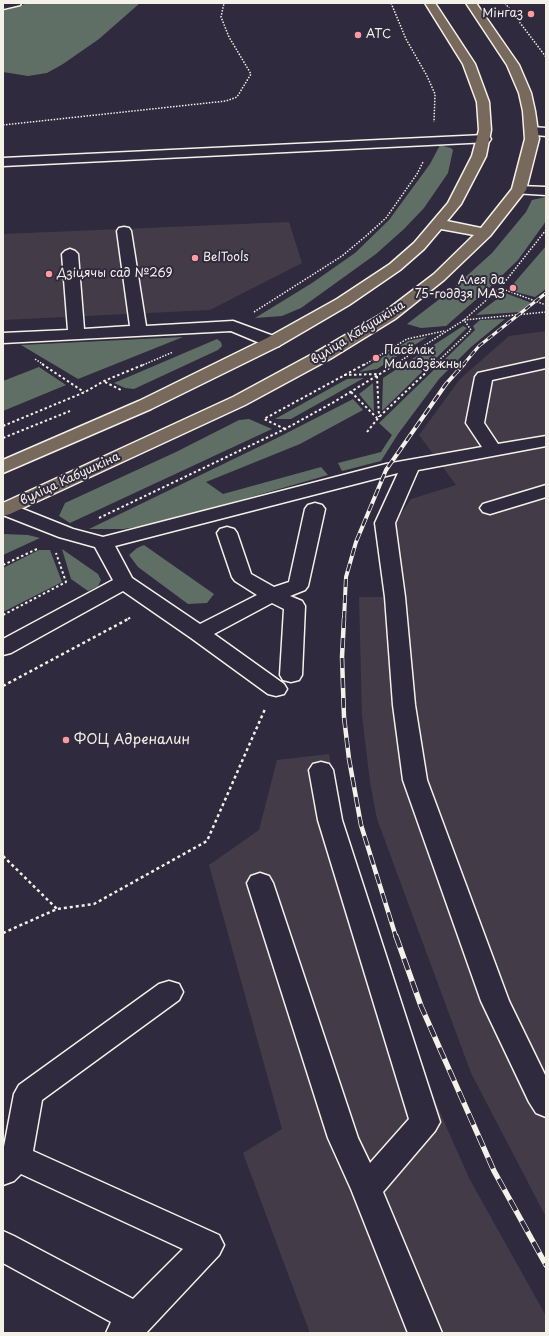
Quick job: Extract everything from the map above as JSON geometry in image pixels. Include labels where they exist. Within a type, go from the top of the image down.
[{"type":"main road","points":[[3,467],[152,402],[273,342],[343,302],[395,267],[419,246],[439,224],[454,204],[474,167],[484,139],[485,118],[478,85],[465,58],[430,3]]},
{"type":"main road","name":"вуліца Кабушкіна","points":[[5,509],[239,401],[324,355],[389,316],[439,277],[485,233],[519,190],[531,147],[539,131],[529,111],[525,93],[513,65],[471,3]]},
{"type":"main road","points":[[439,224],[485,233]]},
{"type":"lane","points":[[3,6],[16,3]]},
{"type":"lane","points":[[3,162],[484,139]]},
{"type":"lane","points":[[519,190],[546,190]]},
{"type":"lane","points":[[124,231],[139,330]]},
{"type":"lane","points":[[70,254],[76,333]]},
{"type":"lane","points":[[3,338],[233,326],[273,342]]},
{"type":"lane","points":[[494,450],[475,423],[484,377],[546,363]]},
{"type":"lane","points":[[5,509],[59,537],[103,543],[386,470],[546,442]]},
{"type":"lane","points":[[411,465],[385,523],[395,596],[404,705],[415,780],[495,1001],[539,1093],[546,1104]]},
{"type":"lane","points":[[490,508],[546,491]]},
{"type":"lane","points":[[199,633],[272,595],[298,586],[315,509]]},
{"type":"lane","points":[[227,533],[242,577],[272,595],[295,606],[292,675]]},
{"type":"lane","points":[[103,543],[124,582],[199,633],[276,689]]},
{"type":"lane","points":[[3,648],[124,582]]},
{"type":"lane","points":[[321,770],[330,820],[425,1122],[366,1189]]},
{"type":"lane","points":[[260,883],[343,1138],[366,1189],[425,1333]]},
{"type":"lane","points":[[3,1246],[130,1326],[208,1245],[10,1165],[29,1094],[169,992]]},
{"type":"path","points":[[3,125],[210,103],[226,101],[237,97],[251,74],[229,37],[220,17],[224,3]]},
{"type":"path","points":[[233,326],[342,256],[386,218],[416,174],[433,142],[435,94],[428,76],[406,39],[391,3]]},
{"type":"path","points":[[505,3],[546,57]]},
{"type":"path","points":[[3,565],[285,429],[377,376],[464,320],[500,288],[546,230]]},
{"type":"path","points":[[500,288],[546,305]]},
{"type":"path","points":[[464,320],[546,312]]},
{"type":"path","points":[[367,432],[378,418],[471,330],[464,320]]},
{"type":"path","points":[[285,429],[264,419],[407,339],[447,331]]},
{"type":"path","points":[[3,338],[85,392]]},
{"type":"path","points":[[3,426],[85,392],[104,381],[176,350]]},
{"type":"path","points":[[343,376],[380,374]]},
{"type":"path","points":[[377,376],[378,418]]},
{"type":"path","points":[[104,381],[122,390],[114,393]]},
{"type":"path","points":[[351,392],[378,418]]},
{"type":"path","points":[[3,438],[77,408]]},
{"type":"path","points":[[3,615],[66,582],[59,537]]},
{"type":"path","points":[[3,686],[155,604]]},
{"type":"path","points":[[3,933],[57,909],[94,904],[207,840],[276,689]]},
{"type":"path","points":[[3,856],[57,909]]},
{"type":"shaded area","points":[[289,222],[302,263],[210,310],[3,320],[3,234]]},
{"type":"shaded area","points":[[546,331],[546,1217],[471,1073],[377,819],[370,782],[362,715],[359,597],[406,597],[392,527],[411,499],[456,485],[419,435],[460,379],[509,336]]},
{"type":"shaded area","points":[[329,754],[344,833],[405,1033],[469,1178],[546,1316],[546,1333],[310,1333],[243,1153],[282,1129],[209,865],[259,830],[277,760]]},
{"type":"green space","points":[[29,3],[140,3],[99,39],[63,64],[47,73],[28,76],[3,72],[3,10]]},
{"type":"green space","points":[[440,145],[453,150],[448,173],[424,208],[404,229],[376,254],[301,308],[282,316],[255,318],[312,283],[355,253],[389,220],[430,164]]},
{"type":"green space","points":[[546,197],[546,220],[544,224],[518,260],[488,289],[446,326],[421,328],[407,324],[450,291],[492,253],[526,212],[532,200]]},
{"type":"green space","points":[[546,246],[546,289],[535,297],[508,290]]},
{"type":"green space","points":[[505,293],[532,303],[521,312],[476,315]]},
{"type":"green space","points":[[505,319],[471,347],[439,379],[398,434],[381,461],[342,471],[338,463],[381,452],[392,435],[379,423],[475,330],[473,326],[480,320]]},
{"type":"green space","points":[[463,326],[467,328],[382,411],[383,378]]},
{"type":"green space","points":[[183,337],[78,379],[21,345]]},
{"type":"green space","points":[[427,337],[377,369],[359,372],[408,341]]},
{"type":"green space","points":[[217,339],[221,342],[222,346],[218,350],[134,389],[125,388],[114,383]]},
{"type":"green space","points":[[39,367],[66,385],[3,411],[3,381]]},
{"type":"green space","points":[[364,378],[291,419],[275,419],[347,379]]},
{"type":"green space","points":[[373,383],[374,412],[359,394]]},
{"type":"green space","points":[[353,399],[363,410],[300,444],[206,482],[223,494],[321,467],[328,475],[157,524],[123,529],[89,529],[277,438]]},
{"type":"green space","points":[[249,419],[272,429],[70,523],[59,516],[65,503],[176,452],[239,420]]},
{"type":"green space","points":[[3,534],[28,535],[40,538],[3,555]]},
{"type":"green space","points":[[144,545],[214,594],[207,603],[188,604],[138,567],[129,555],[137,548]]},
{"type":"green space","points":[[62,549],[98,574],[101,580],[98,586],[88,591],[71,579]]},
{"type":"green space","points":[[39,550],[50,550],[62,582],[3,612],[3,568]]},
{"type":"railway","points":[[463,365],[479,346],[546,293]]},
{"type":"railway","points":[[344,619],[346,577],[356,542],[386,470],[446,384],[464,364]]},
{"type":"railway","points":[[344,618],[342,657],[344,717],[349,759],[361,825],[396,937]]},
{"type":"railway","points":[[396,936],[421,1006],[494,1171],[546,1265]]},
{"type":"place","name":"Мінгаз","points":[[531,14]]},
{"type":"place","name":"АТС","points":[[358,35]]},
{"type":"place","name":"BelTools","points":[[195,258]]},
{"type":"place","name":"Дзіцячы сад №269","points":[[49,274]]},
{"type":"place","name":"Алея да 75-годдзя МАЗ","points":[[513,288]]},
{"type":"place","name":"Пасёлак Маладзёжны","points":[[376,358]]},
{"type":"place","name":"ФОЦ Адреналин","points":[[66,740]]}]
